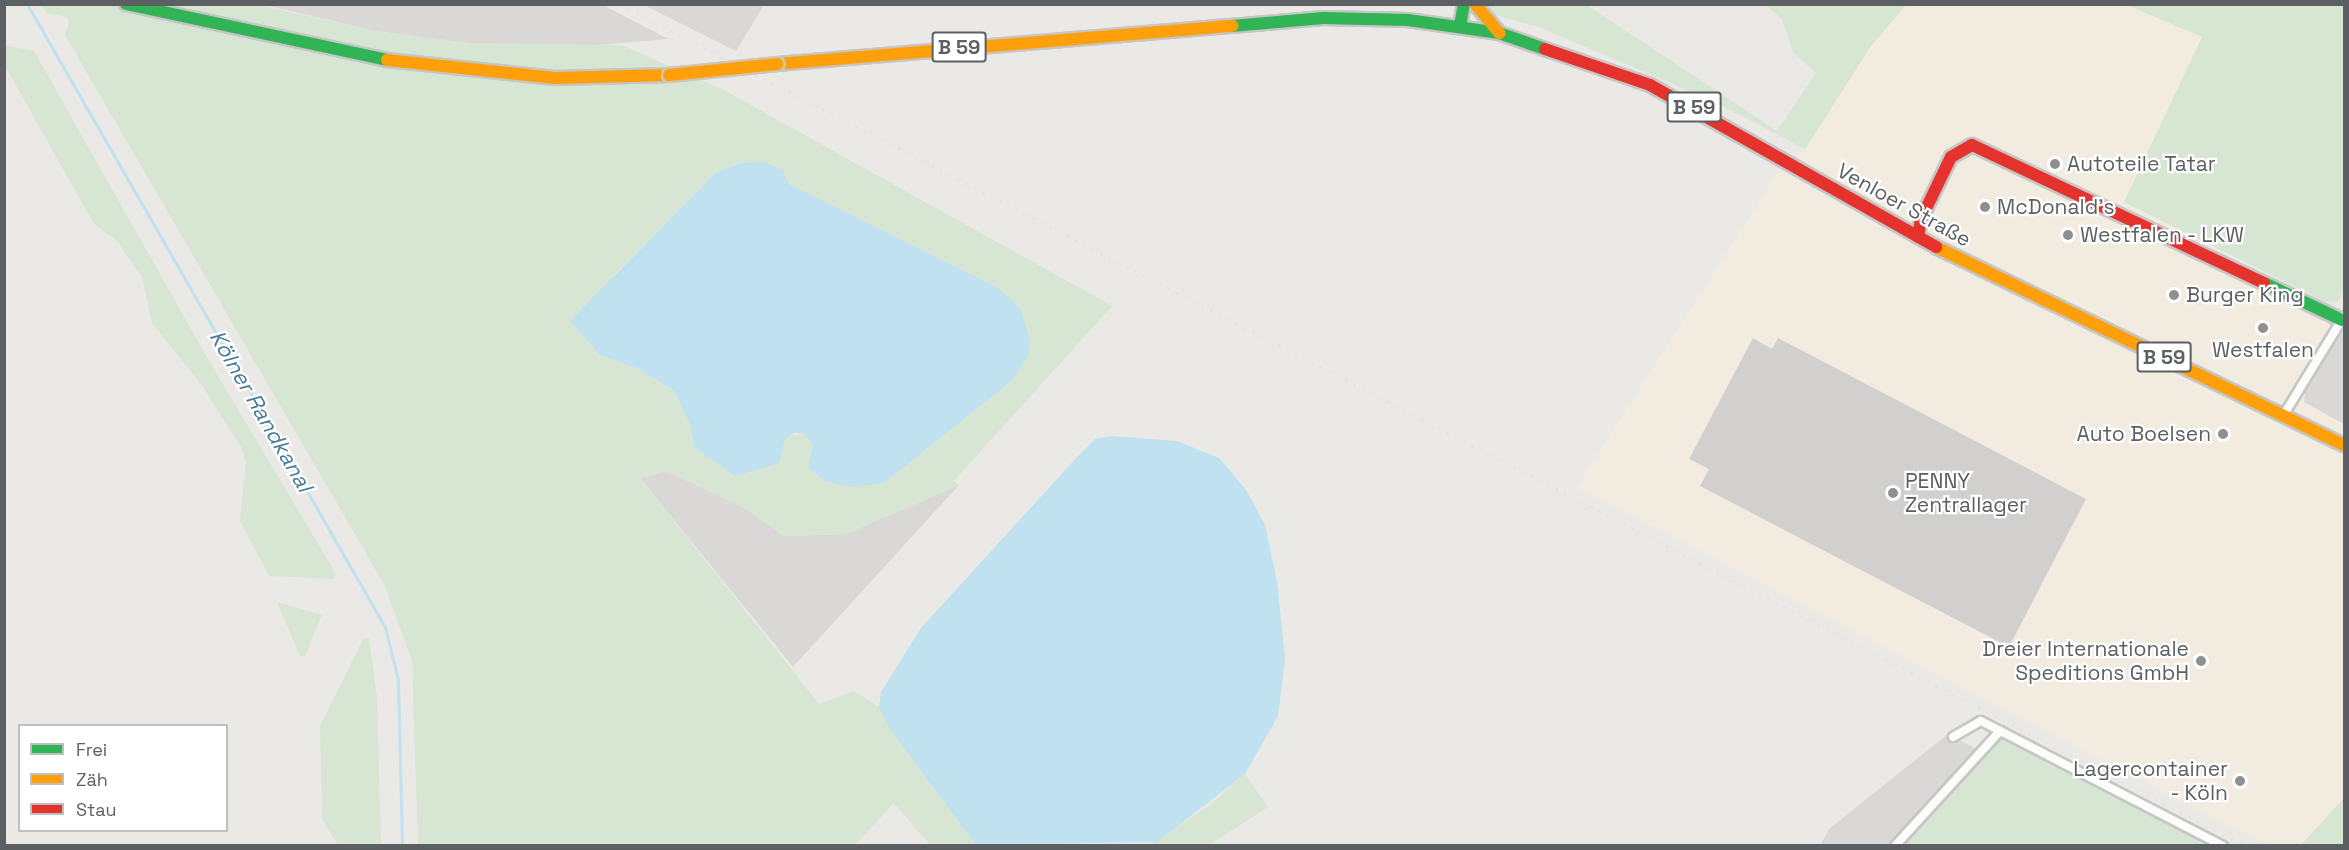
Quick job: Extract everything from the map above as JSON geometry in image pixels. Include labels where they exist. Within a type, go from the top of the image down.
[{"type":"main road","name":"B 59","points":[[126,4],[404,64],[489,75],[669,75],[1324,18],[1460,26]]},
{"type":"main road","points":[[1460,26],[1464,4]]},
{"type":"main road","points":[[1475,4],[1499,33]]},
{"type":"main road","name":"Venloer Straße","points":[[1460,26],[1499,33],[1650,85],[1918,237],[2344,445]]},
{"type":"main road","points":[[1918,237],[1921,219],[1951,157],[1972,145],[2343,318]]},
{"type":"street","points":[[2283,416],[2343,318]]},
{"type":"street","points":[[1953,737],[1981,721],[2223,846]]},
{"type":"street","points":[[1896,846],[2000,731]]},
{"type":"shaded area","points":[[764,4],[736,51],[644,5]]},
{"type":"shaded area","points":[[265,5],[603,5],[668,39],[565,48],[468,43],[375,31]]},
{"type":"shaded area","points":[[1906,5],[2127,5],[2203,37],[2124,202],[2344,313],[2344,327],[2305,392],[2304,402],[2344,424],[2344,798],[2301,845],[2271,845],[2207,815],[1577,487],[1779,171],[1805,149],[1871,46]]},
{"type":"shaded area","points":[[2344,327],[2344,424],[2304,402],[2305,392]]},
{"type":"shaded area","points":[[667,471],[746,509],[784,536],[846,534],[959,485],[793,667],[640,478]]},
{"type":"shaded area","points":[[1948,734],[1984,753],[1900,845],[1820,846],[1829,829]]},
{"type":"green space","points":[[41,5],[258,5],[375,31],[468,43],[621,45],[724,90],[1112,306],[954,481],[959,485],[846,534],[784,536],[746,509],[667,471],[640,478],[819,704],[854,691],[879,707],[976,845],[930,845],[894,803],[855,845],[418,845],[412,661],[385,586],[65,35],[69,22],[66,17],[47,13]],"holes":[[[766,162],[783,170],[789,184],[998,288],[924,449],[884,483],[813,446],[805,434],[694,447],[690,424],[674,391],[639,369],[600,355],[614,275],[715,173],[741,163]]]},
{"type":"green space","points":[[1482,5],[1587,5],[1777,131],[1816,73],[1793,52],[1782,19],[1765,5],[1906,5],[1871,46],[1805,149],[1715,102],[1539,27],[1491,14]]},
{"type":"green space","points":[[2127,5],[2344,5],[2344,289],[2338,301],[2326,302],[2124,202],[2202,37]]},
{"type":"green space","points":[[4,45],[34,51],[208,359],[336,574],[333,579],[269,576],[240,521],[246,462],[241,447],[201,384],[152,323],[142,277],[117,241],[94,224],[5,66]]},
{"type":"green space","points":[[277,602],[322,615],[305,656],[300,656]]},
{"type":"green space","points":[[369,638],[377,697],[381,845],[338,845],[322,819],[320,726],[363,639]]},
{"type":"green space","points":[[1999,738],[2215,845],[1901,846]]},
{"type":"green space","points":[[1245,774],[1268,807],[1209,845],[1147,846],[1210,805]]},
{"type":"green space","points":[[2344,798],[2344,845],[2301,845]]},
{"type":"water","points":[[766,162],[783,170],[789,184],[998,288],[1020,308],[1030,340],[1028,356],[1011,381],[884,483],[852,487],[824,481],[808,467],[813,446],[805,434],[794,433],[785,439],[779,463],[735,476],[694,447],[690,424],[674,391],[639,369],[600,355],[570,321],[715,173],[741,163]]},
{"type":"water","points":[[1111,436],[1177,441],[1219,458],[1246,490],[1265,525],[1277,581],[1285,659],[1278,716],[1245,774],[1157,842],[976,845],[888,726],[879,707],[881,692],[921,628],[1079,455],[1095,439]]},
{"type":"building","name":"PENNY Zentrallager","points":[[1753,338],[1772,349],[1778,338],[2086,499],[2009,647],[1700,486],[1709,469],[1689,459]]},
{"type":"waterway","name":"Kölner Randkanal","points":[[27,4],[385,627],[398,680],[402,846]]},
{"type":"railway","points":[[620,4],[2246,846]]},
{"type":"traffic: fast","points":[[126,4],[387,60]]},
{"type":"traffic: fast","points":[[1460,26],[1464,4]]},
{"type":"traffic: fast","points":[[1232,26],[1324,18],[1408,20],[1499,33],[1545,49]]},
{"type":"traffic: fast","points":[[2264,283],[2342,320]]},
{"type":"traffic: slow","points":[[1475,4],[1499,33]]},
{"type":"traffic: slow","points":[[777,64],[1232,26]]},
{"type":"traffic: slow","points":[[387,60],[555,78],[669,75]]},
{"type":"traffic: slow","points":[[669,75],[777,64]]},
{"type":"traffic: slow","points":[[1936,247],[2344,445]]},
{"type":"traffic: jam","points":[[1545,49],[1650,85],[1936,247]]},
{"type":"traffic: jam","points":[[1918,237],[1921,219],[1951,157],[1972,145],[2264,283]]},
{"type":"place","name":"Autoteile Tatar","points":[[2055,164]]},
{"type":"place","name":"McDonald's","points":[[1985,207]]},
{"type":"place","name":"Westfalen - LKW","points":[[2068,235]]},
{"type":"place","name":"Burger King","points":[[2174,295]]},
{"type":"place","name":"Westfalen","points":[[2263,328]]},
{"type":"place","name":"Auto Boelsen","points":[[2223,434]]},
{"type":"place","name":"PENNY Zentrallager","points":[[1893,493]]},
{"type":"place","name":"Dreier Internationale Speditions GmbH","points":[[2201,661]]},
{"type":"place","name":"Lagercontainer - Köln","points":[[2240,781]]}]
